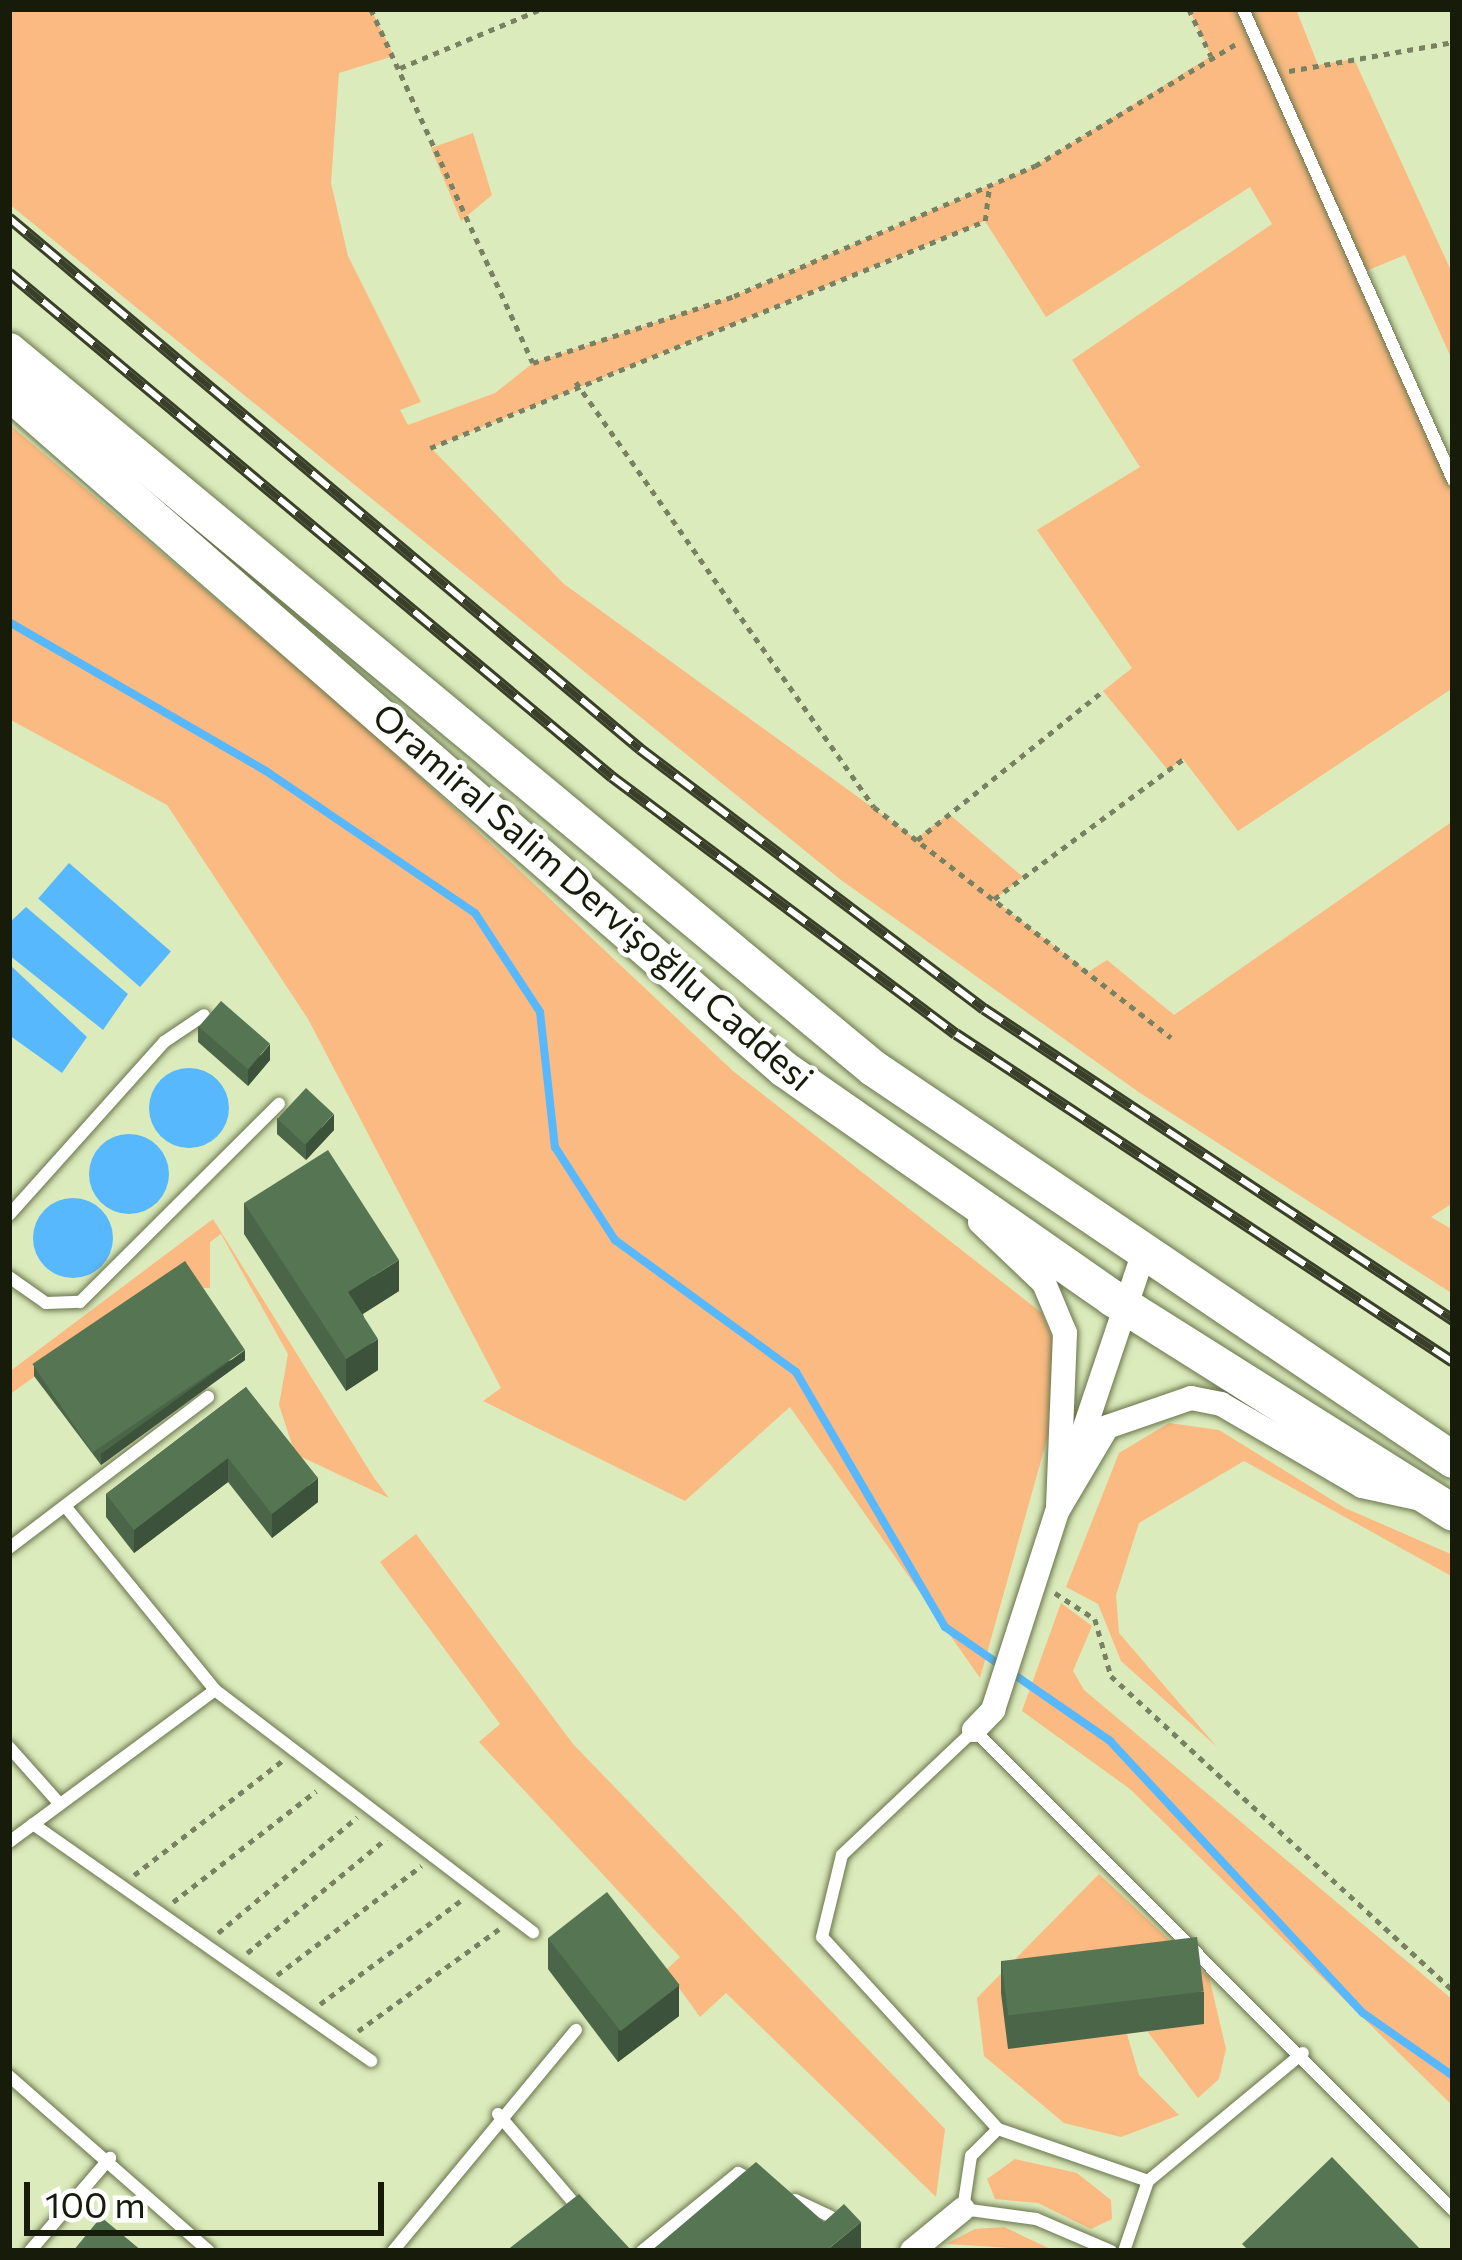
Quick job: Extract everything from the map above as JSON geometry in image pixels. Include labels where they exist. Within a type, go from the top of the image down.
[{"type":"main road","name":"Oramiral Salim Dervişoğllu Caddesi","points":[[9,351],[692,928],[1142,1258],[1453,1460]]},
{"type":"main road","name":"Oramiral Salim Dervişoğllu Caddesi","points":[[9,392],[784,1069],[1125,1306],[1444,1507]]},
{"type":"street","points":[[927,1170],[1057,1306],[1070,1398],[1058,1510]]},
{"type":"street","points":[[974,1730],[993,1710],[1142,1258]]},
{"type":"street","points":[[1058,1510],[1107,1427],[1191,1398],[1221,1404],[1362,1486],[1444,1507]]},
{"type":"street","points":[[912,2251],[962,2209]]},
{"type":"lane","points":[[1243,9],[1453,480]]},
{"type":"lane","points":[[9,1215],[164,1042],[204,1015]]},
{"type":"lane","points":[[9,1277],[46,1303],[80,1302],[279,1104]]},
{"type":"lane","points":[[9,1548],[208,1396]]},
{"type":"lane","points":[[64,1506],[215,1690],[533,1932]]},
{"type":"lane","points":[[9,1842],[215,1690]]},
{"type":"lane","points":[[1148,2182],[998,2129],[822,1936],[842,1855],[974,1730],[1304,2053],[1453,2210]]},
{"type":"lane","points":[[9,1747],[60,1804]]},
{"type":"lane","points":[[33,1824],[371,2061]]},
{"type":"lane","points":[[393,2251],[498,2114],[576,2030]]},
{"type":"lane","points":[[1124,2251],[1148,2182],[1304,2053]]},
{"type":"lane","points":[[9,2076],[110,2158],[209,2251]]},
{"type":"lane","points":[[498,2114],[586,2217]]},
{"type":"lane","points":[[998,2129],[971,2156],[962,2209],[1036,2219],[1111,2251]]},
{"type":"lane","points":[[30,2251],[110,2158]]},
{"type":"lane","points":[[642,2251],[738,2173],[831,2218]]},
{"type":"path","points":[[371,9],[533,363],[734,296],[989,187],[1109,127],[1211,56],[1254,34]]},
{"type":"path","points":[[400,68],[541,9]]},
{"type":"path","points":[[1189,9],[1211,56]]},
{"type":"path","points":[[1272,74],[1453,42]]},
{"type":"path","points":[[430,448],[576,382],[985,221],[989,187]]},
{"type":"path","points":[[576,382],[874,807],[1171,1037]]},
{"type":"path","points":[[916,840],[1103,691]]},
{"type":"path","points":[[994,899],[1183,759]]},
{"type":"path","points":[[1031,1590],[1086,1607],[1112,1676],[1453,1991]]},
{"type":"path","points":[[120,1885],[296,1750]]},
{"type":"path","points":[[159,1913],[332,1778]]},
{"type":"path","points":[[205,1945],[370,1807]]},
{"type":"path","points":[[233,1964],[398,1829]]},
{"type":"path","points":[[263,1985],[434,1856]]},
{"type":"path","points":[[305,2015],[476,1888]]},
{"type":"path","points":[[344,2042],[515,1918]]},
{"type":"shaded area","points":[[9,9],[371,9],[394,56],[339,73],[331,183],[348,256],[421,402],[400,410],[408,425],[495,393],[533,363],[734,296],[1035,166],[1211,56],[1189,9],[1296,9],[1318,65],[1354,59],[1453,275],[1453,362],[1405,255],[1361,273],[1453,480],[1453,688],[1238,831],[1183,759],[1168,770],[1103,691],[1132,668],[1037,530],[1140,467],[1072,360],[1272,224],[1250,187],[1046,317],[985,221],[431,448],[564,584],[916,839],[949,814],[1023,877],[994,900],[1088,972],[1107,960],[1174,1015],[1453,821],[1453,1203],[1431,1217],[1453,1230],[1453,1294],[1140,1093],[841,880],[9,204]]},
{"type":"shaded area","points":[[473,133],[492,195],[461,221],[431,148]]},
{"type":"shaded area","points":[[9,424],[367,727],[733,1071],[1042,1313],[1053,1341],[1049,1432],[980,1678],[790,1407],[685,1501],[483,1401],[501,1388],[308,1019],[167,805],[9,719]]},
{"type":"shaded area","points":[[213,1219],[389,1498],[295,1454],[279,1405],[288,1354],[221,1234],[210,1242],[210,1288],[158,1288],[9,1395],[9,1372]]},
{"type":"shaded area","points":[[1169,1423],[1219,1430],[1345,1508],[1453,1555],[1453,1577],[1244,1461],[1139,1523],[1116,1595],[1119,1633],[1217,1747],[1121,1661],[1098,1604],[1066,1587],[1119,1453]]},
{"type":"shaded area","points":[[416,1534],[573,1744],[945,2129],[936,2197],[726,1993],[700,2017],[666,1970],[680,1957],[479,1742],[500,1724],[380,1562]]},
{"type":"shaded area","points":[[1061,1603],[1092,1626],[1073,1671],[1084,1690],[1453,2000],[1453,2106],[1130,1789],[1022,1711]]},
{"type":"shaded area","points":[[1099,1874],[1209,1977],[1226,2049],[1219,2079],[1198,2098],[1147,2031],[1127,2034],[1139,2075],[1179,2115],[1121,2137],[1064,2123],[984,2056],[977,1998]]},
{"type":"shaded area","points":[[1015,2159],[1077,2173],[1111,2200],[1112,2219],[1091,2229],[1038,2203],[995,2199],[987,2179]]},
{"type":"shaded area","points":[[1004,2227],[1055,2251],[946,2244],[975,2229]]},
{"type":"water","points":[[69,863],[171,952],[140,987],[38,898]]},
{"type":"water","points":[[26,907],[128,994],[103,1030],[9,955],[9,923]]},
{"type":"water","points":[[9,964],[87,1037],[62,1073],[9,1035]]},
{"type":"water","points":[[189,1068],[217,1080],[229,1108],[217,1136],[189,1148],[161,1136],[149,1108],[161,1080]]},
{"type":"water","points":[[129,1134],[157,1146],[169,1174],[157,1202],[129,1214],[101,1202],[89,1174],[101,1146]]},
{"type":"water","points":[[73,1198],[101,1210],[113,1238],[101,1266],[73,1278],[45,1266],[33,1238],[45,1210]]},
{"type":"building","points":[[221,1001],[270,1044],[248,1069],[199,1027]]},
{"type":"building","points":[[306,1088],[334,1114],[305,1145],[277,1119]]},
{"type":"building","points":[[328,1150],[399,1260],[348,1292],[378,1339],[346,1359],[244,1203]]},
{"type":"building","points":[[185,1261],[245,1350],[92,1453],[32,1364]]},
{"type":"building","points":[[246,1387],[318,1478],[272,1514],[228,1458],[134,1530],[106,1494]]},
{"type":"building","points":[[607,1892],[680,1985],[621,2031],[548,1938]]},
{"type":"building","points":[[1197,1937],[1204,1992],[1008,2016],[1001,1961]]},
{"type":"building","points":[[1332,2157],[1422,2251],[1249,2251],[1242,2244]]},
{"type":"building","points":[[756,2162],[824,2222],[844,2204],[861,2222],[826,2251],[651,2251]]},
{"type":"building","points":[[579,2194],[632,2251],[506,2251]]},
{"type":"building","points":[[101,2217],[142,2251],[73,2251]]},
{"type":"waterway","points":[[9,622],[266,771],[475,913],[540,1012],[555,1147],[615,1240],[796,1372],[945,1627],[1110,1741],[1363,2013],[1453,2076]]},
{"type":"railway","points":[[9,218],[640,749],[984,1009],[1453,1320]]},
{"type":"railway","points":[[9,273],[612,777],[956,1034],[1453,1362]]}]
